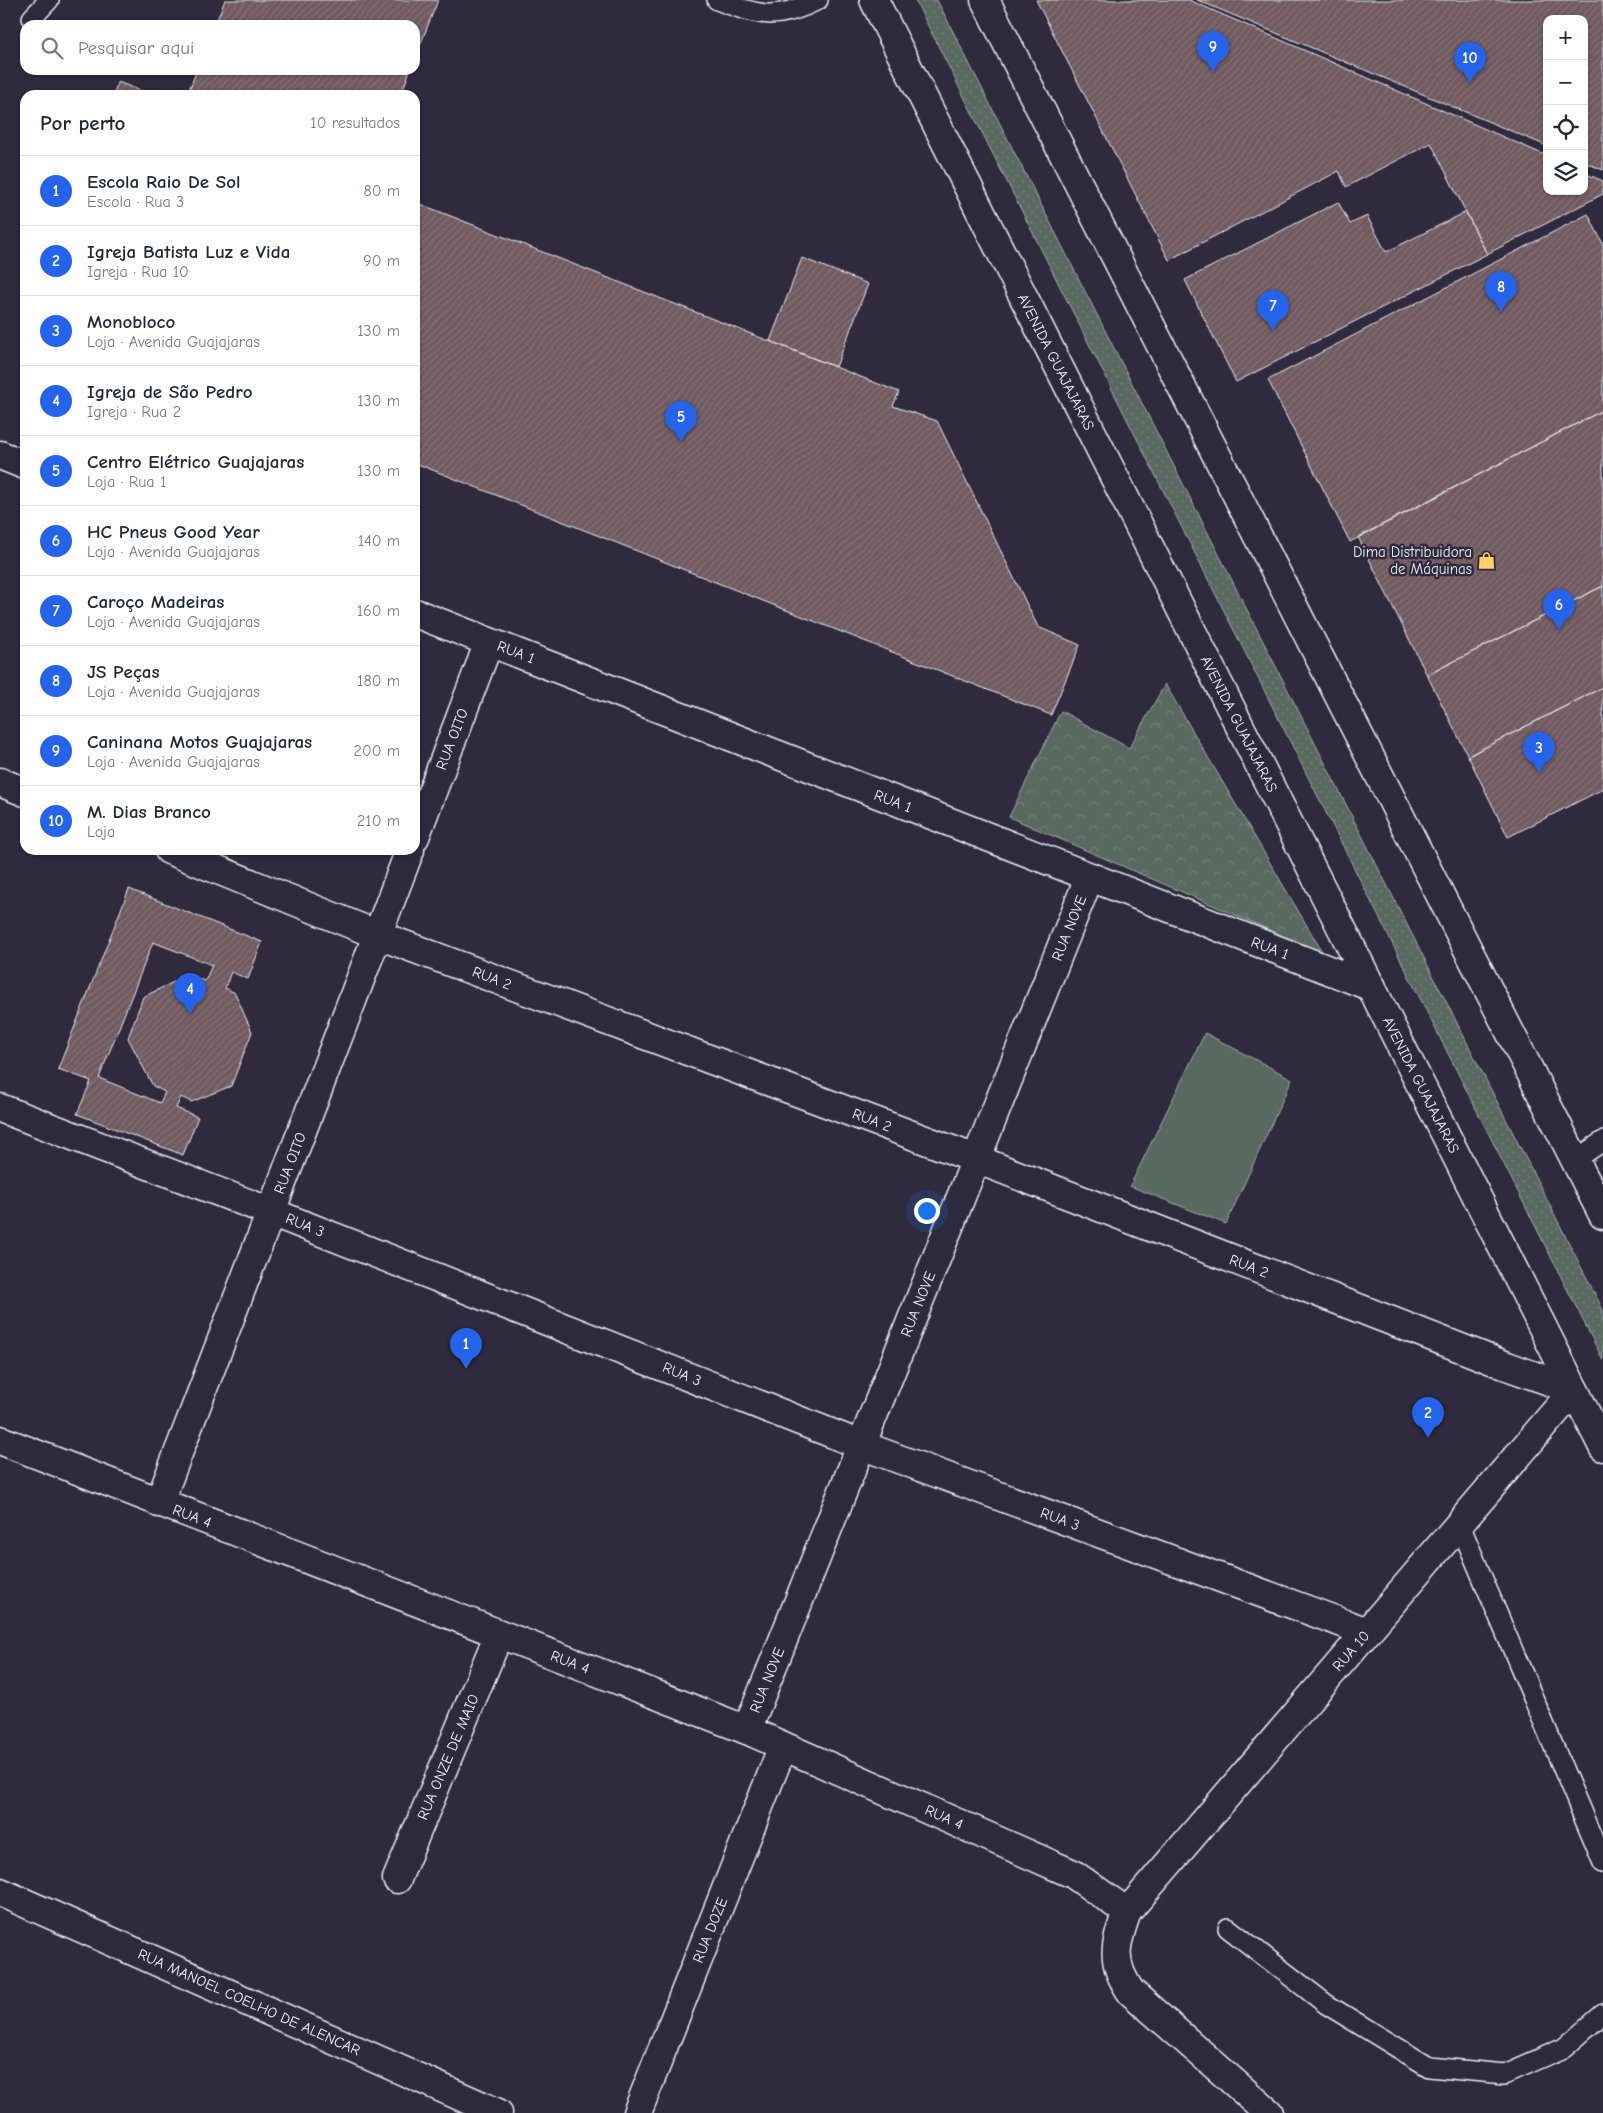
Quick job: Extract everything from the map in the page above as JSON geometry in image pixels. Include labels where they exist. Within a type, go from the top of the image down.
[{"type":"street","name":"AVENIDA GUAJAJARAS","points":[[874,0],[1603,1447]]},
{"type":"street","points":[[986,0],[1603,1215]]},
{"type":"street","points":[[0,455],[20,463]]},
{"type":"street","name":"RUA 1","points":[[420,615],[1372,987]]},
{"type":"street","name":"RUA OITO","points":[[420,824],[489,642]]},
{"type":"street","points":[[0,782],[20,790]]},
{"type":"street","name":"RUA 2","points":[[180,855],[378,934],[976,1159],[1507,1366],[1574,1390]]},
{"type":"street","name":"RUA OITO","points":[[159,1503],[408,855]]},
{"type":"street","name":"RUA NOVE","points":[[747,1730],[1089,878]]},
{"type":"street","name":"RUA 3","points":[[0,1108],[271,1212],[861,1445],[1367,1632]]},
{"type":"street","name":"RUA 10","points":[[1127,1912],[1574,1390]]},
{"type":"street","name":"RUA 4","points":[[0,1440],[747,1730],[1073,1874],[1127,1912]]},
{"type":"street","name":"RUA ONZE DE MAIO","points":[[397,1879],[498,1634]]},
{"type":"street","name":"RUA DOZE","points":[[638,2113],[783,1746]]},
{"type":"street","name":"RUA MANOEL COELHO DE ALENCAR","points":[[0,1892],[498,2113]]},
{"type":"street","points":[[1127,1912],[1119,1934],[1116,1957],[1120,1975],[1132,1992],[1269,2113]]},
{"type":"lane","points":[[32,18],[49,0]]},
{"type":"lane","points":[[717,0],[751,13],[774,15],[796,11],[818,0]]},
{"type":"lane","points":[[1575,1160],[1603,1141]]},
{"type":"lane","points":[[1460,1524],[1603,1863]]},
{"type":"lane","points":[[1228,1928],[1326,2004],[1429,2067],[1505,2074],[1564,2048],[1603,2014]]},
{"type":"green space","points":[[915,0],[937,0],[1603,1310],[1603,1360]]},
{"type":"green space","points":[[1165,684],[1323,953],[1009,817],[1061,711],[1129,748]]},
{"type":"green space","points":[[1205,1033],[1292,1079],[1226,1224],[1130,1186]]},
{"type":"building","points":[[225,0],[438,0],[420,45],[420,20],[217,20]]},
{"type":"building","points":[[1036,0],[1189,0],[1543,154],[1543,195],[1588,195],[1588,175],[1603,181],[1603,194],[1487,254],[1431,143],[1346,187],[1339,171],[1169,260]]},
{"type":"building","points":[[1197,0],[1603,0],[1603,170],[1588,164],[1588,15],[1543,15],[1543,144]]},
{"type":"building","points":[[195,75],[408,75],[403,90],[189,90]]},
{"type":"building","points":[[118,82],[139,90],[115,90]]},
{"type":"building","points":[[1338,202],[1350,224],[1367,216],[1386,252],[1466,212],[1487,254],[1236,382],[1185,280]]},
{"type":"building","points":[[420,204],[899,392],[893,406],[937,421],[1038,627],[1080,645],[1051,715],[420,465]]},
{"type":"building","points":[[1588,214],[1603,244],[1603,410],[1350,542],[1268,380]]},
{"type":"building","points":[[802,258],[868,284],[836,367],[770,341]]},
{"type":"building","name":"Dima Distribuidora de Máquinas","points":[[1603,410],[1603,586],[1427,675],[1358,537]]},
{"type":"building","points":[[1603,586],[1603,687],[1468,756],[1427,675]]},
{"type":"building","points":[[1603,687],[1603,789],[1508,837],[1468,756]]},
{"type":"building","points":[[129,889],[262,942],[248,979],[231,972],[225,988],[235,993],[252,1032],[231,1086],[191,1102],[181,1097],[176,1108],[198,1117],[183,1155],[77,1114],[91,1081],[58,1069]],"holes":[[[153,942],[212,965],[205,981],[188,975],[143,997],[128,1038],[153,1086],[165,1092],[160,1103],[99,1078]]]},
{"type":"place","name":"Caninana Motos Guajajaras","points":[[1213,72]]},
{"type":"place","name":"M. Dias Branco","points":[[1470,83]]},
{"type":"place","name":"JS Peças","points":[[1501,312]]},
{"type":"place","name":"Caroço Madeiras","points":[[1273,331]]},
{"type":"place","name":"Centro Elétrico Guajajaras","points":[[681,442]]},
{"type":"place","name":"Dima Distribuidora de Máquinas","points":[[1486,561]]},
{"type":"place","name":"HC Pneus Good Year","points":[[1559,630]]},
{"type":"place","name":"Monobloco","points":[[1539,773]]},
{"type":"place","name":"Igreja de São Pedro","points":[[190,1014]]},
{"type":"place","name":"Escola Raio De Sol","points":[[466,1369]]},
{"type":"place","name":"Igreja Batista Luz e Vida","points":[[1428,1438]]}]
